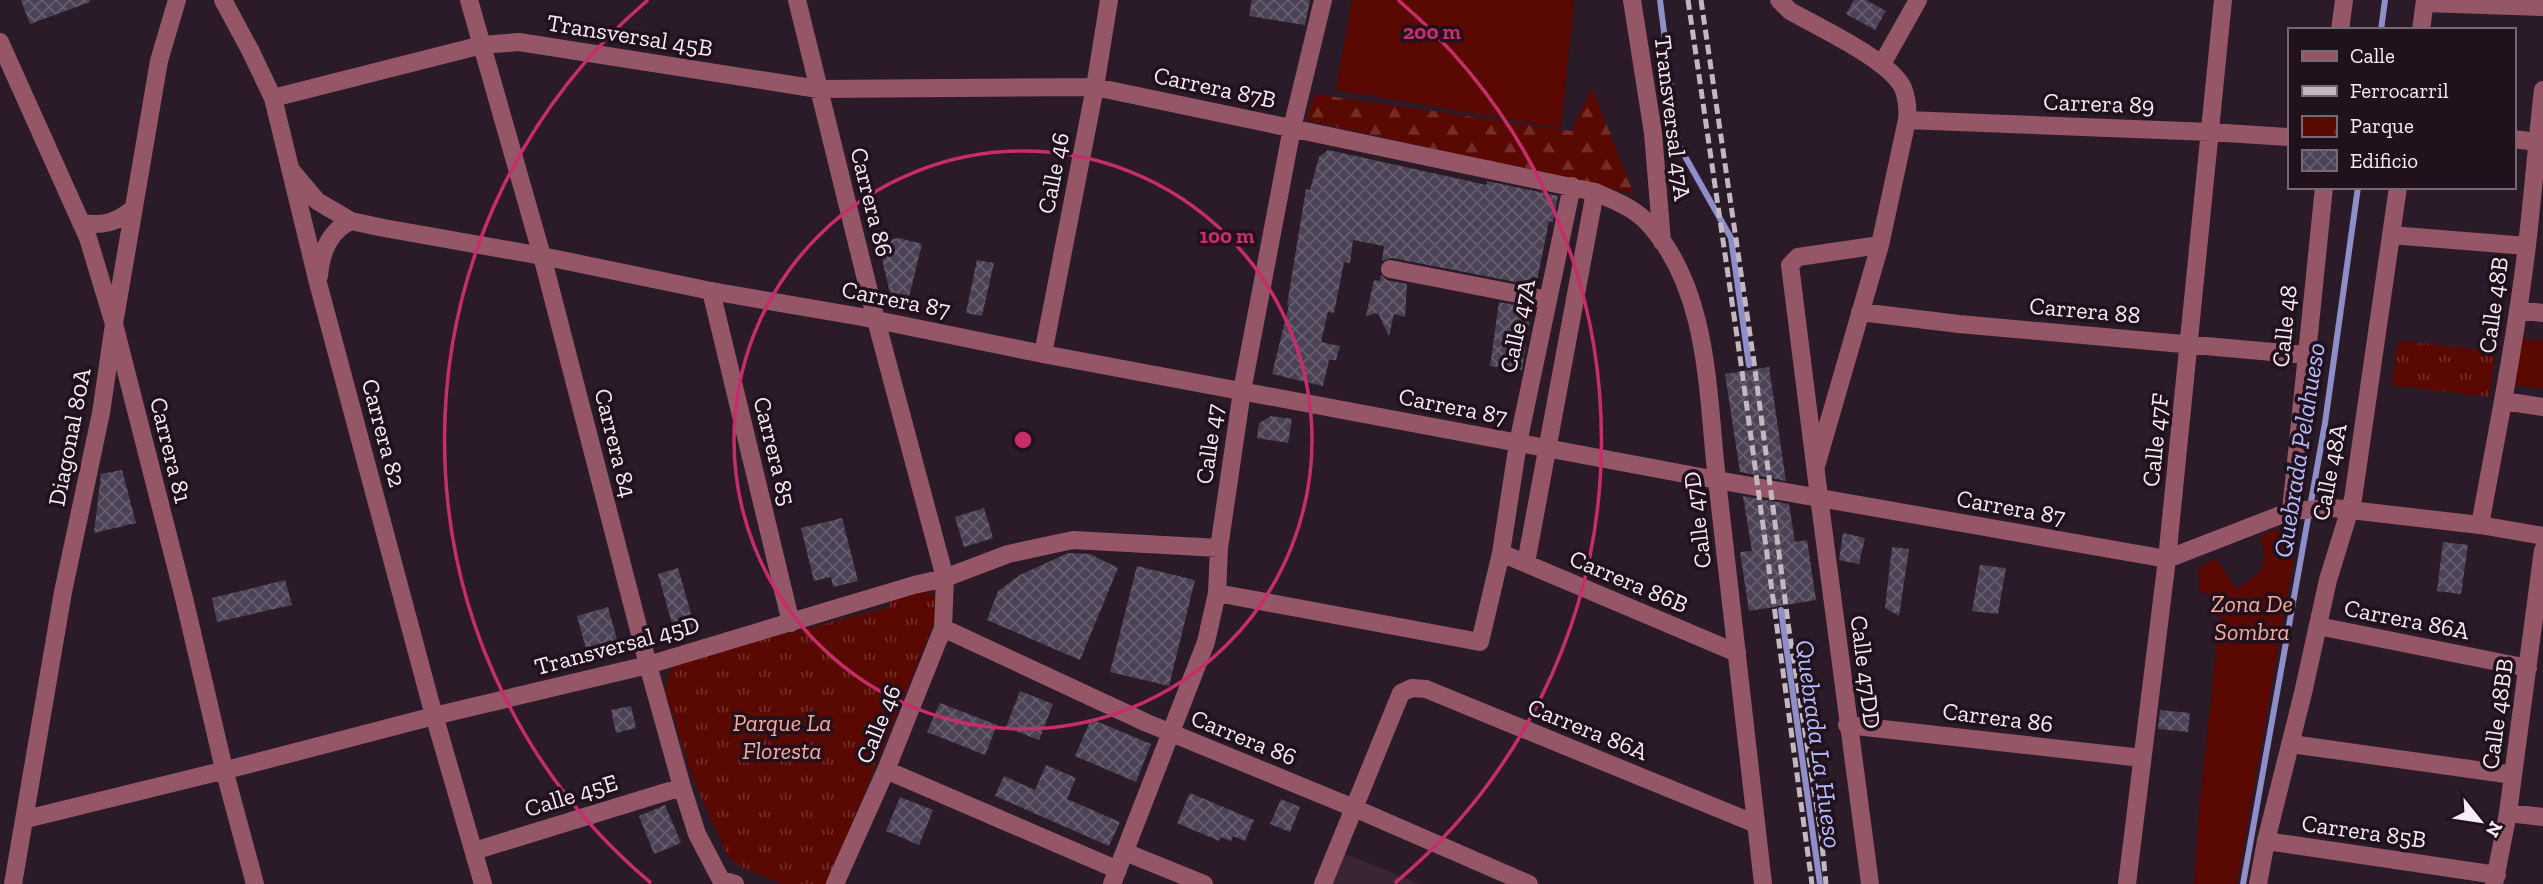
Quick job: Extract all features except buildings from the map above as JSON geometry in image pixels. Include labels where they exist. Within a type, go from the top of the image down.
[{"type":"street","name":"Diagonal 80A","points":[[13,884],[63,592],[101,413],[132,210],[159,61],[177,0]]},
{"type":"street","name":"Carrera 82","points":[[223,0],[273,98],[318,283],[434,716],[483,884]]},
{"type":"street","name":"Carrera 84","points":[[469,0],[542,256],[682,787],[697,834],[724,882]]},
{"type":"street","name":"Carrera 86","points":[[797,0],[876,320],[945,578]]},
{"type":"street","name":"Calle 46","points":[[1043,354],[1095,87],[1109,0]]},
{"type":"street","name":"Calle 47","points":[[1115,877],[1206,642],[1217,593],[1219,548],[1242,391],[1292,128],[1323,0]]},
{"type":"street","name":"Transversal 47A","points":[[1632,0],[1653,133],[1662,242]]},
{"type":"street","points":[[1779,0],[1790,10],[1882,64],[1918,0]]},
{"type":"street","name":"Calle 47F","points":[[2127,884],[2167,559],[2223,0]]},
{"type":"street","points":[[2340,28],[2344,0]]},
{"type":"street","points":[[2421,28],[2425,1],[2543,7]]},
{"type":"street","name":"Carrera 81","points":[[0,42],[88,237],[114,324],[255,884]]},
{"type":"street","name":"Transversal 45B","points":[[273,98],[482,45],[519,42],[818,89]]},
{"type":"street","name":"Calle 47DD","points":[[1816,466],[1880,245],[1907,120],[1907,103],[1902,87],[1893,73],[1882,64]]},
{"type":"street","name":"Carrera 87B","points":[[818,89],[1095,87],[1595,192]]},
{"type":"street","name":"Calle 48B","points":[[2480,525],[2504,401],[2538,186],[2537,142],[2543,90]]},
{"type":"street","name":"Carrera 89","points":[[1907,120],[2288,137]]},
{"type":"street","points":[[2515,139],[2537,142]]},
{"type":"street","name":"Carrera 87","points":[[291,170],[317,201],[351,220],[711,291],[1518,443],[2167,559]]},
{"type":"street","name":"Calle 47A","points":[[1217,593],[1480,642],[1501,553],[1518,443],[1572,186]]},
{"type":"street","name":"Calle 48","points":[[2297,511],[2306,355],[2324,189]]},
{"type":"street","name":"Calle 48A","points":[[2258,884],[2328,580],[2398,189]]},
{"type":"street","name":"Calle 47D","points":[[1595,192],[1628,207],[1645,220],[1662,242],[1688,290],[1699,327],[1763,884]]},
{"type":"street","name":"Calle 47A","points":[[1526,563],[1595,192]]},
{"type":"street","points":[[82,223],[100,225],[118,221],[132,210]]},
{"type":"street","points":[[318,283],[325,246],[337,227],[351,220]]},
{"type":"street","points":[[2391,235],[2527,246]]},
{"type":"street","name":"Calle 47DD","points":[[1870,884],[1847,725],[1790,265],[1798,257],[1880,245]]},
{"type":"street","points":[[1390,270],[1548,300]]},
{"type":"street","name":"Carrera 85","points":[[711,291],[791,623]]},
{"type":"street","points":[[2518,310],[2543,313]]},
{"type":"street","name":"Carrera 88","points":[[1860,312],[1959,324],[2306,355]]},
{"type":"street","points":[[2504,401],[2543,407]]},
{"type":"street","points":[[2167,559],[2297,511],[2341,508],[2480,525],[2543,536]]},
{"type":"street","name":"Transversal 45D","points":[[26,819],[648,665],[945,578],[1008,554],[1073,540],[1219,548]]},
{"type":"street","name":"Calle 48BB","points":[[2496,879],[2528,668],[2537,644],[2543,550]]},
{"type":"street","name":"Carrera 86B","points":[[1501,553],[1737,653]]},
{"type":"street","name":"Calle 46","points":[[835,884],[886,770],[943,628],[945,578]]},
{"type":"street","name":"Carrera 86A","points":[[2318,626],[2528,668]]},
{"type":"street","name":"Carrera 86","points":[[943,628],[1172,734],[1354,808],[1529,884]]},
{"type":"street","name":"Carrera 86A","points":[[1354,808],[1401,693],[1412,688],[1426,689],[1756,824]]},
{"type":"street","name":"Carrera 86","points":[[1847,725],[2142,758]]},
{"type":"street","points":[[2291,744],[2513,775]]},
{"type":"street","points":[[886,770],[1115,877]]},
{"type":"street","name":"Calle 45E","points":[[474,851],[682,787]]},
{"type":"street","points":[[1323,884],[1354,808]]},
{"type":"street","points":[[2508,813],[2543,817]]},
{"type":"street","name":"Carrera 85B","points":[[2266,841],[2496,879]]},
{"type":"street","points":[[1125,852],[1204,884]]},
{"type":"shaded area","points":[[1340,852],[1421,884],[1328,884]]},
{"type":"green space","points":[[1352,0],[1574,0],[1561,128],[1336,90]]},
{"type":"green space","points":[[1592,88],[1634,194],[1306,120],[1315,94],[1571,131]]},
{"type":"green space","points":[[2520,338],[2543,341],[2543,389],[2513,385]]},
{"type":"green space","points":[[2398,340],[2495,352],[2489,397],[2392,385]]},
{"type":"green space","name":"Zona De Sombra","points":[[2273,530],[2288,532],[2297,540],[2237,884],[2194,884],[2200,800],[2222,596],[2200,592],[2198,569],[2216,558],[2236,589],[2262,569],[2264,557],[2260,538]]},
{"type":"green space","name":"Parque La Floresta","points":[[923,591],[935,595],[940,608],[827,884],[783,884],[740,866],[728,857],[692,776],[666,692],[668,676],[677,661],[887,608],[896,594]]},
{"type":"waterway","name":"Quebrada La Hueso","points":[[1660,0],[1678,144],[1731,238],[1749,365]]},
{"type":"waterway","name":"Quebrada Pelahueso","points":[[2381,28],[2385,0]]},
{"type":"waterway","name":"Quebrada Pelahueso","points":[[2243,884],[2325,423],[2358,189]]},
{"type":"waterway","name":"Quebrada La Hueso","points":[[1781,610],[1820,884]]},
{"type":"railway","points":[[1688,0],[1812,884]]},
{"type":"railway","points":[[1701,0],[1826,884]]}]
